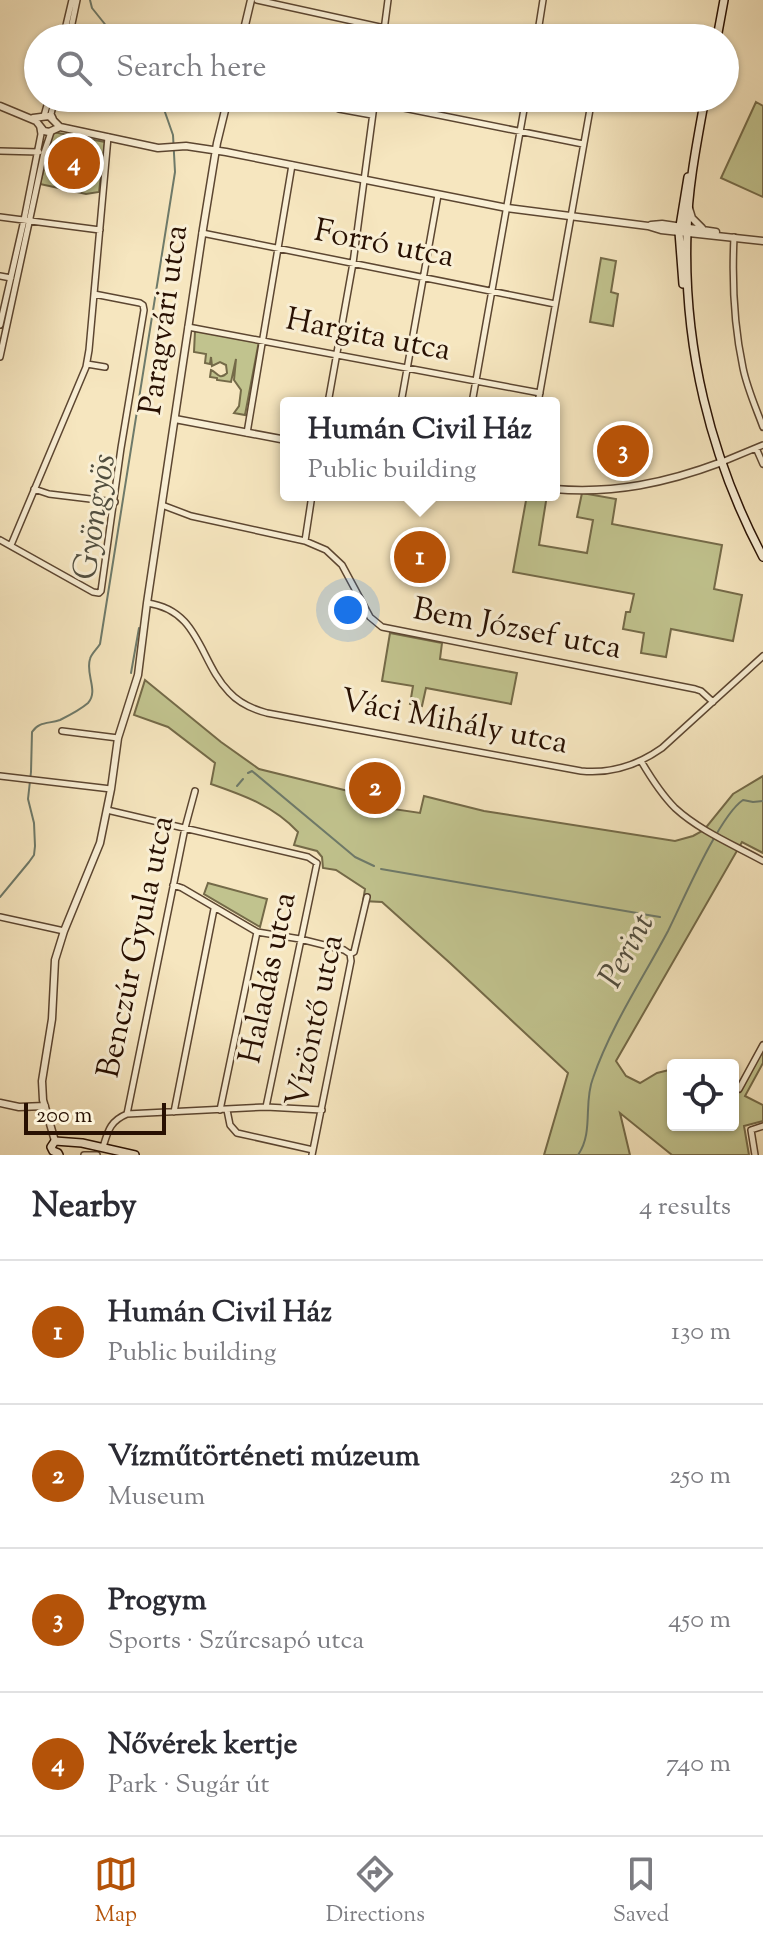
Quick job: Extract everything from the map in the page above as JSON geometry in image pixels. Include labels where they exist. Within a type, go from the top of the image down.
[{"type":"main road","points":[[720,24],[724,0]]},
{"type":"main road","points":[[688,312],[681,212],[702,112]]},
{"type":"main road","points":[[695,152],[679,248],[701,391],[722,462],[763,557]]},
{"type":"main road","points":[[59,1148],[86,1145],[121,1155]]},
{"type":"main road","points":[[103,1151],[135,1155]]},
{"type":"street","points":[[245,24],[251,0]]},
{"type":"street","points":[[257,0],[366,24]]},
{"type":"street","points":[[385,24],[388,0]]},
{"type":"street","points":[[539,24],[543,0]]},
{"type":"street","points":[[69,24],[74,1]]},
{"type":"street","points":[[0,106],[36,121],[44,131],[54,125],[158,148],[216,151],[507,208],[763,241]]},
{"type":"street","points":[[0,357],[41,152],[39,122],[46,112]]},
{"type":"street","points":[[41,152],[54,125],[51,112]]},
{"type":"street","name":"Paragvári utca","points":[[59,1148],[42,1090],[42,1067],[52,1019],[55,960],[100,843],[118,738],[138,675],[202,233],[225,112]]},
{"type":"street","points":[[356,112],[372,115]]},
{"type":"street","points":[[329,397],[353,263],[372,112]]},
{"type":"street","points":[[429,112],[583,144]]},
{"type":"street","points":[[473,397],[524,112]]},
{"type":"street","points":[[539,397],[589,112]]},
{"type":"street","points":[[30,118],[49,116],[54,125]]},
{"type":"street","points":[[11,545],[87,364],[108,137]]},
{"type":"street","points":[[0,151],[41,152]]},
{"type":"street","points":[[247,433],[292,165]]},
{"type":"street","points":[[402,397],[438,195]]},
{"type":"street","points":[[689,202],[692,218],[707,233]]},
{"type":"street","points":[[662,227],[681,212]]},
{"type":"street","points":[[0,217],[100,230]]},
{"type":"street","points":[[0,325],[27,220]]},
{"type":"street","points":[[662,227],[674,238],[679,248]]},
{"type":"street","name":"Forró utca","points":[[202,233],[555,304]]},
{"type":"street","points":[[687,274],[690,244],[707,233]]},
{"type":"street","points":[[734,237],[737,322],[744,371],[763,427]]},
{"type":"street","points":[[0,276],[11,278]]},
{"type":"street","points":[[0,540],[93,592],[99,593],[102,588],[144,310],[140,303],[94,294]]},
{"type":"street","name":"Hargita utca","points":[[188,327],[540,393]]},
{"type":"street","points":[[87,364],[105,367]]},
{"type":"street","points":[[175,419],[280,439]]},
{"type":"street","points":[[560,489],[606,491],[636,487],[686,476],[763,445]]},
{"type":"street","points":[[756,448],[763,464]]},
{"type":"street","points":[[34,489],[49,494],[115,502]]},
{"type":"street","points":[[305,541],[311,501]]},
{"type":"street","name":"Bem József utca","points":[[162,505],[191,516],[305,541],[326,550],[347,573],[370,617],[382,627],[695,689],[713,702]]},
{"type":"street","name":"Váci Mihály utca","points":[[147,603],[165,607],[181,618],[199,641],[227,690],[243,704],[259,711],[572,770],[604,772],[641,761],[662,748],[763,656]]},
{"type":"street","points":[[62,731],[118,738]]},
{"type":"street","points":[[641,761],[674,807],[693,822],[763,861]]},
{"type":"street","points":[[0,776],[111,789]]},
{"type":"street","name":"Benczúr Gyula utca","points":[[127,1114],[195,791]]},
{"type":"street","points":[[107,810],[185,828]]},
{"type":"street","name":"Haladás utca","points":[[185,828],[308,857],[315,860],[317,866],[266,1107]]},
{"type":"street","points":[[173,885],[257,932],[300,939],[350,954]]},
{"type":"street","name":"Vízöntő utca","points":[[313,1153],[350,954],[354,952],[367,897]]},
{"type":"street","points":[[174,1112],[214,909]]},
{"type":"street","points":[[0,917],[64,931]]},
{"type":"street","points":[[257,932],[224,1110],[237,1133],[313,1153]]},
{"type":"street","points":[[739,1089],[763,1045]]},
{"type":"street","points":[[0,1103],[19,1107],[45,1106]]},
{"type":"street","points":[[84,1155],[103,1151],[110,1126],[127,1114],[266,1107],[322,1110]]},
{"type":"street","points":[[755,1155],[751,1130],[763,1126]]},
{"type":"green space","points":[[756,102],[763,106],[763,197],[721,178]]},
{"type":"green space","points":[[53,132],[105,142],[99,192],[86,194],[40,184]]},
{"type":"green space","points":[[601,258],[616,261],[611,292],[618,294],[613,326],[590,322]]},
{"type":"green space","points":[[195,331],[259,341],[245,415],[234,413],[239,406],[241,390],[234,380],[236,359],[231,382],[210,377],[211,370],[220,376],[227,373],[226,365],[220,362],[212,366],[211,357],[210,364],[205,363],[206,354],[194,352]]},
{"type":"green space","points":[[582,493],[616,499],[612,524],[722,545],[714,589],[742,595],[733,641],[671,629],[666,657],[641,653],[644,633],[623,629],[634,594],[513,572],[526,501],[546,501],[539,545],[587,553],[593,520],[577,517]]},
{"type":"green space","points":[[390,633],[442,643],[440,659],[517,673],[511,704],[426,688],[422,706],[410,704],[413,686],[382,681]]},
{"type":"green space","points":[[145,680],[259,769],[393,802],[393,809],[420,813],[424,796],[484,811],[675,841],[704,830],[733,794],[763,776],[763,853],[742,842],[616,1061],[626,1076],[640,1083],[667,1070],[667,1131],[739,1131],[739,1092],[763,1050],[763,1063],[745,1096],[763,1105],[763,1121],[744,1126],[749,1155],[672,1155],[620,1113],[630,1155],[544,1155],[568,1073],[382,902],[363,901],[365,889],[336,870],[323,868],[322,857],[317,851],[294,845],[298,832],[289,823],[258,802],[211,784],[215,763],[168,727],[134,715]]},
{"type":"green space","points":[[208,883],[267,899],[260,927],[204,894]]},
{"type":"waterway","name":"Gyöngyös","points":[[90,0],[92,8],[105,24]]},
{"type":"waterway","name":"Gyöngyös","points":[[0,897],[34,855],[34,823],[28,799],[32,732],[41,724],[60,720],[78,710],[91,698],[89,665],[100,644],[175,172],[173,135],[165,112]]},
{"type":"waterway","points":[[131,673],[139,628]]},
{"type":"waterway","points":[[248,773],[252,771],[355,857],[374,866]]},
{"type":"waterway","points":[[237,786],[243,779]]},
{"type":"waterway","name":"Perint","points":[[578,1155],[586,1137],[590,1088],[600,1059],[702,860],[723,823],[743,800],[763,801]]},
{"type":"waterway","points":[[381,869],[637,913]]},
{"type":"waterway","points":[[642,914],[660,917]]},
{"type":"place","name":"Nővérek kertje","points":[[74,163]]},
{"type":"place","name":"Progym","points":[[623,451]]},
{"type":"place","name":"Humán Civil Ház","points":[[420,557]]},
{"type":"place","name":"Vízműtörténeti múzeum","points":[[375,788]]}]
